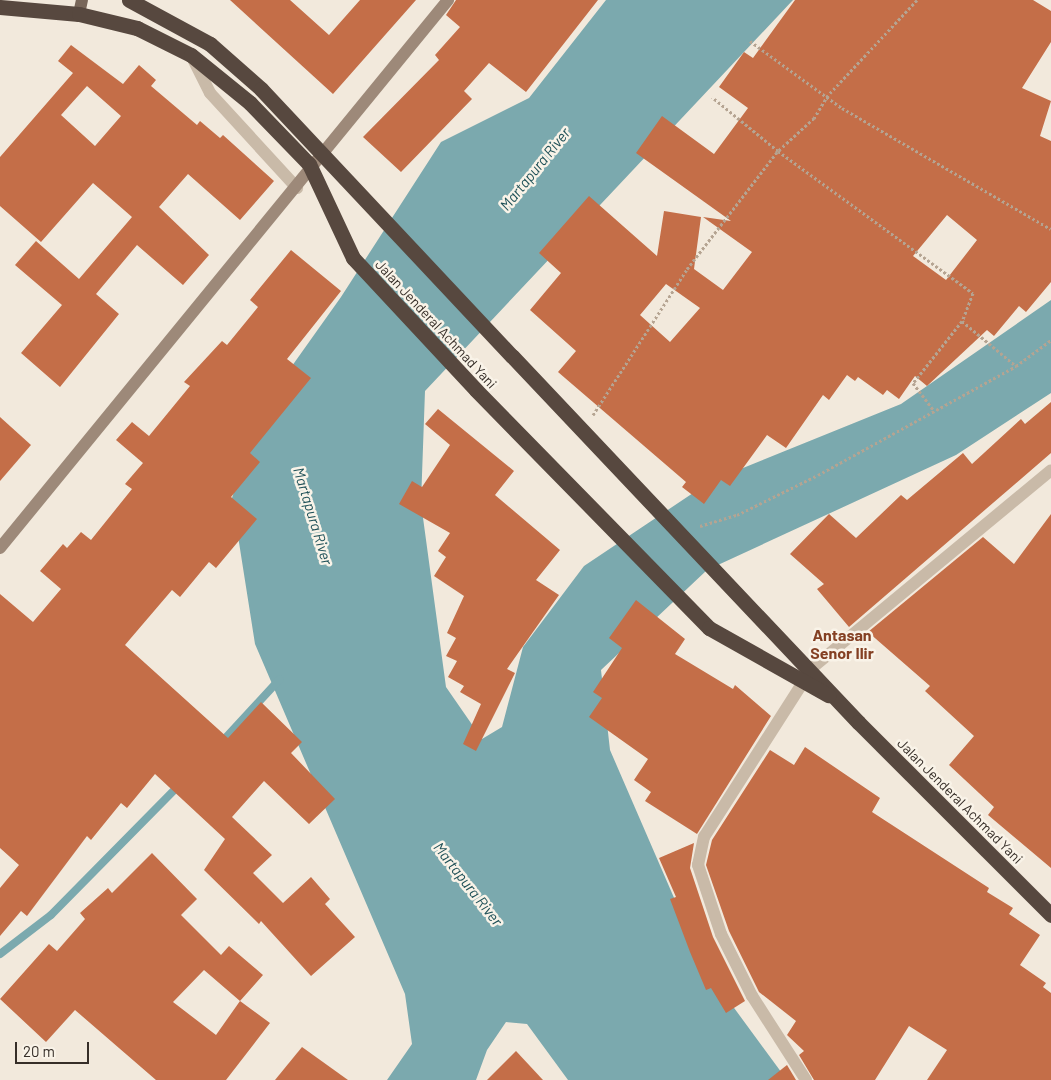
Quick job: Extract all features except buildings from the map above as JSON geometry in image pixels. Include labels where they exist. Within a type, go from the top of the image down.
[{"type":"highway","name":"Jalan Jenderal Achmad Yani","points":[[129,0],[210,44],[261,89],[512,356],[677,527],[760,616],[808,673],[847,709],[1051,915]]},
{"type":"highway","name":"Jalan Jenderal Achmad Yani","points":[[0,7],[80,7],[137,28],[192,55],[250,103],[309,164],[353,258],[646,568],[709,628],[735,645],[808,673]]},
{"type":"street","points":[[0,548],[297,188],[448,0]]},
{"type":"street","points":[[192,55],[210,94],[297,188]]},
{"type":"street","points":[[806,1080],[752,996],[720,934],[698,865],[704,837],[808,673],[1051,470]]},
{"type":"path","points":[[584,429],[687,268],[778,151],[814,118],[828,95],[917,0]]},
{"type":"path","points":[[750,41],[828,95],[842,108],[1051,229]]},
{"type":"path","points":[[712,96],[778,151],[970,287],[972,299],[962,321],[913,383],[934,411]]},
{"type":"path","points":[[962,321],[1016,366]]},
{"type":"path","points":[[677,527],[701,526],[737,515],[1016,366],[1051,340]]},
{"type":"water","name":"Martapura River","points":[[606,0],[793,0],[425,391],[421,503],[446,687],[482,739],[502,727],[523,647],[584,566],[711,481],[901,404],[1051,300],[1051,393],[956,455],[707,570],[601,670],[610,750],[704,967],[787,1080],[568,1080],[527,1024],[506,1022],[487,1050],[476,1080],[387,1080],[412,1044],[405,994],[255,644],[232,498],[260,411],[341,297],[441,142],[529,98]]},
{"type":"waterway","points":[[220,744],[280,679]]},
{"type":"waterway","points":[[0,954],[51,915],[180,784]]},
{"type":"district","name":"Antasan Senor Ilir","points":[[842,644]]}]
